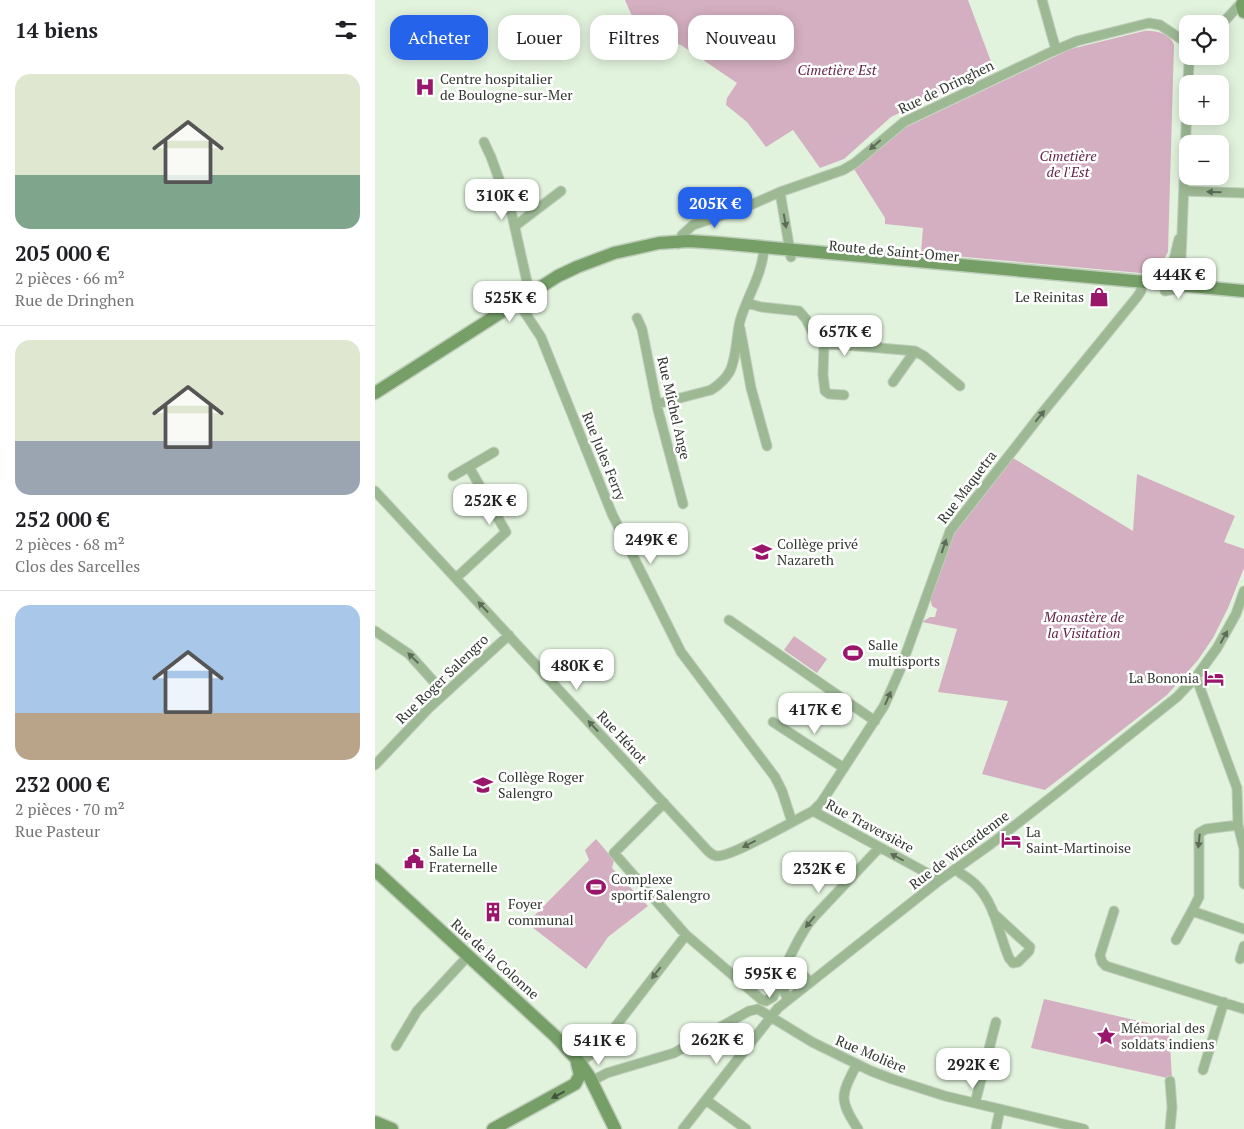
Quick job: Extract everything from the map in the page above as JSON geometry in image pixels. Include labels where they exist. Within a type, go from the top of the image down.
[{"type":"main road","points":[[1244,0],[1242,7],[1244,13]]},
{"type":"main road","name":"Route de Saint-Omer","points":[[375,393],[577,267],[614,253],[680,240],[763,251],[1183,290]]},
{"type":"main road","points":[[1183,290],[1244,292]]},
{"type":"main road","points":[[1183,290],[1244,297]]},
{"type":"main road","name":"Rue de la Colonne","points":[[375,870],[539,1019],[577,1062],[594,1087],[615,1129]]},
{"type":"main road","points":[[493,1129],[575,1084],[581,1075],[577,1062]]},
{"type":"main road","points":[[375,1122],[392,1129]]},
{"type":"street","points":[[1042,0],[1055,50]]},
{"type":"street","points":[[1229,16],[1244,0]]},
{"type":"street","points":[[1229,19],[1236,14],[1244,13]]},
{"type":"street","name":"Rue de Dringhen","points":[[680,240],[693,225],[746,207],[780,192],[847,168],[900,124],[914,116],[1055,50],[1147,23],[1160,25],[1179,38]]},
{"type":"street","points":[[1183,290],[1187,125]]},
{"type":"street","points":[[484,142],[506,196],[515,226],[530,295]]},
{"type":"street","points":[[515,226],[561,191]]},
{"type":"street","points":[[1185,191],[1244,193]]},
{"type":"street","points":[[780,192],[790,253]]},
{"type":"street","points":[[1161,288],[1171,270],[1183,225]]},
{"type":"street","points":[[657,404],[703,393],[721,383],[731,367],[739,323],[759,273],[763,251]]},
{"type":"street","name":"Rue Maquetra","points":[[813,811],[844,768],[884,706],[900,670],[950,530],[1039,417],[1137,298],[1141,286]]},
{"type":"street","name":"Rue Jules Ferry","points":[[519,302],[541,337],[612,514],[681,652],[775,777],[782,791],[792,822]]},
{"type":"street","points":[[747,302],[761,307],[799,311],[820,342],[915,351],[924,356],[960,386]]},
{"type":"street","name":"Rue Michel Ange","points":[[637,318],[643,329],[657,404],[683,504]]},
{"type":"street","points":[[739,323],[751,388],[767,446]]},
{"type":"street","points":[[824,343],[825,391],[829,394],[844,395]]},
{"type":"street","points":[[893,382],[915,351]]},
{"type":"street","points":[[453,476],[494,452]]},
{"type":"street","points":[[456,578],[506,532],[469,466]]},
{"type":"street","name":"Rue Hénot","points":[[375,491],[708,851],[715,856],[722,856],[813,811]]},
{"type":"street","name":"Rue de Wicardenne","points":[[683,1129],[770,1016],[788,1000],[940,880],[991,844],[1177,697],[1213,655],[1236,614],[1244,591]]},
{"type":"street","points":[[729,620],[875,722]]},
{"type":"street","points":[[375,631],[413,657],[444,693]]},
{"type":"street","name":"Rue Roger Salengro","points":[[375,765],[418,718],[509,635]]},
{"type":"street","points":[[1196,677],[1239,778],[1239,825],[1243,849],[1244,884]]},
{"type":"street","points":[[773,722],[844,768]]},
{"type":"street","points":[[664,803],[614,853],[686,935],[763,1001],[771,998],[810,921],[879,848]]},
{"type":"street","name":"Rue Traversière","points":[[813,811],[940,880]]},
{"type":"street","points":[[1176,940],[1199,897],[1199,834],[1206,828],[1239,825]]},
{"type":"street","points":[[955,869],[979,889],[986,898],[1009,958],[1013,963],[1018,962],[1029,952],[1030,947],[993,913]]},
{"type":"street","points":[[1115,911],[1100,955],[1104,964],[1109,968],[1244,1009]]},
{"type":"street","points":[[1192,911],[1244,929]]},
{"type":"street","points":[[686,935],[598,1049],[591,1060],[590,1067],[595,1073],[604,1074],[674,1053],[752,1010],[758,1009],[770,1016]]},
{"type":"street","points":[[1240,959],[1244,946]]},
{"type":"street","points":[[397,1046],[417,1011],[469,955]]},
{"type":"street","points":[[789,961],[810,982]]},
{"type":"street","points":[[781,978],[788,1000]]},
{"type":"street","points":[[1203,1070],[1223,1002]]},
{"type":"street","name":"Rue Molière","points":[[770,1016],[783,1026],[812,1042],[857,1064],[906,1084],[975,1103],[1084,1129]]},
{"type":"street","points":[[975,1103],[996,1022]]},
{"type":"street","points":[[577,1062],[598,1049]]},
{"type":"street","points":[[857,1064],[846,1085],[843,1098],[847,1113],[858,1129]]},
{"type":"street","points":[[575,1084],[586,1083],[594,1087],[604,1074]]},
{"type":"street","points":[[1170,1081],[1172,1108],[1170,1129]]},
{"type":"street","points":[[706,1100],[746,1129]]},
{"type":"street","points":[[996,1129],[1000,1109]]},
{"type":"green space","name":"Cimetière Est","points":[[625,0],[968,0],[993,67],[891,117],[844,159],[820,168],[793,130],[766,147],[747,122],[726,105],[727,98],[737,83],[703,60],[794,60],[794,15],[688,15],[688,50],[678,44],[678,15],[632,15]]},
{"type":"green space","name":"Cimetière de l'Est","points":[[1144,31],[1153,31],[1166,35],[1174,45],[1168,252],[1151,274],[921,253],[923,228],[885,224],[885,218],[854,169],[902,129],[1071,49]]},
{"type":"green space","name":"Monastère de la Visitation","points":[[1013,458],[1133,531],[1137,474],[1235,516],[1224,542],[1244,549],[1244,568],[1228,608],[1213,638],[1198,660],[1167,695],[1045,790],[982,774],[1008,701],[938,692],[957,629],[922,622],[930,617],[935,617],[937,609],[932,606],[930,598],[954,534]]},
{"type":"green space","points":[[794,636],[827,659],[817,673],[784,650]]},
{"type":"green space","name":"Complexe sportif Salengro","points":[[596,839],[614,860],[612,868],[648,906],[608,937],[586,969],[532,927],[532,918],[589,860],[585,850]]},
{"type":"green space","points":[[1044,999],[1169,1028],[1172,1079],[1031,1048]]},
{"type":"place","name":"Centre hospitalier de Boulogne-sur-Mer","points":[[425,87]]},
{"type":"place","name":"Le Reinitas","points":[[1099,297]]},
{"type":"place","name":"Collège privé Nazareth","points":[[762,552]]},
{"type":"place","name":"Salle multisports","points":[[853,653]]},
{"type":"place","name":"La Bononia","points":[[1214,678]]},
{"type":"place","name":"Collège Roger Salengro","points":[[483,785]]},
{"type":"place","name":"La Saint-Martinoise","points":[[1011,840]]},
{"type":"place","name":"Salle La Fraternelle","points":[[414,859]]},
{"type":"place","name":"Complexe sportif Salengro","points":[[596,887]]},
{"type":"place","name":"Foyer communal","points":[[493,912]]},
{"type":"place","name":"Mémorial des soldats indiens","points":[[1106,1036]]}]
